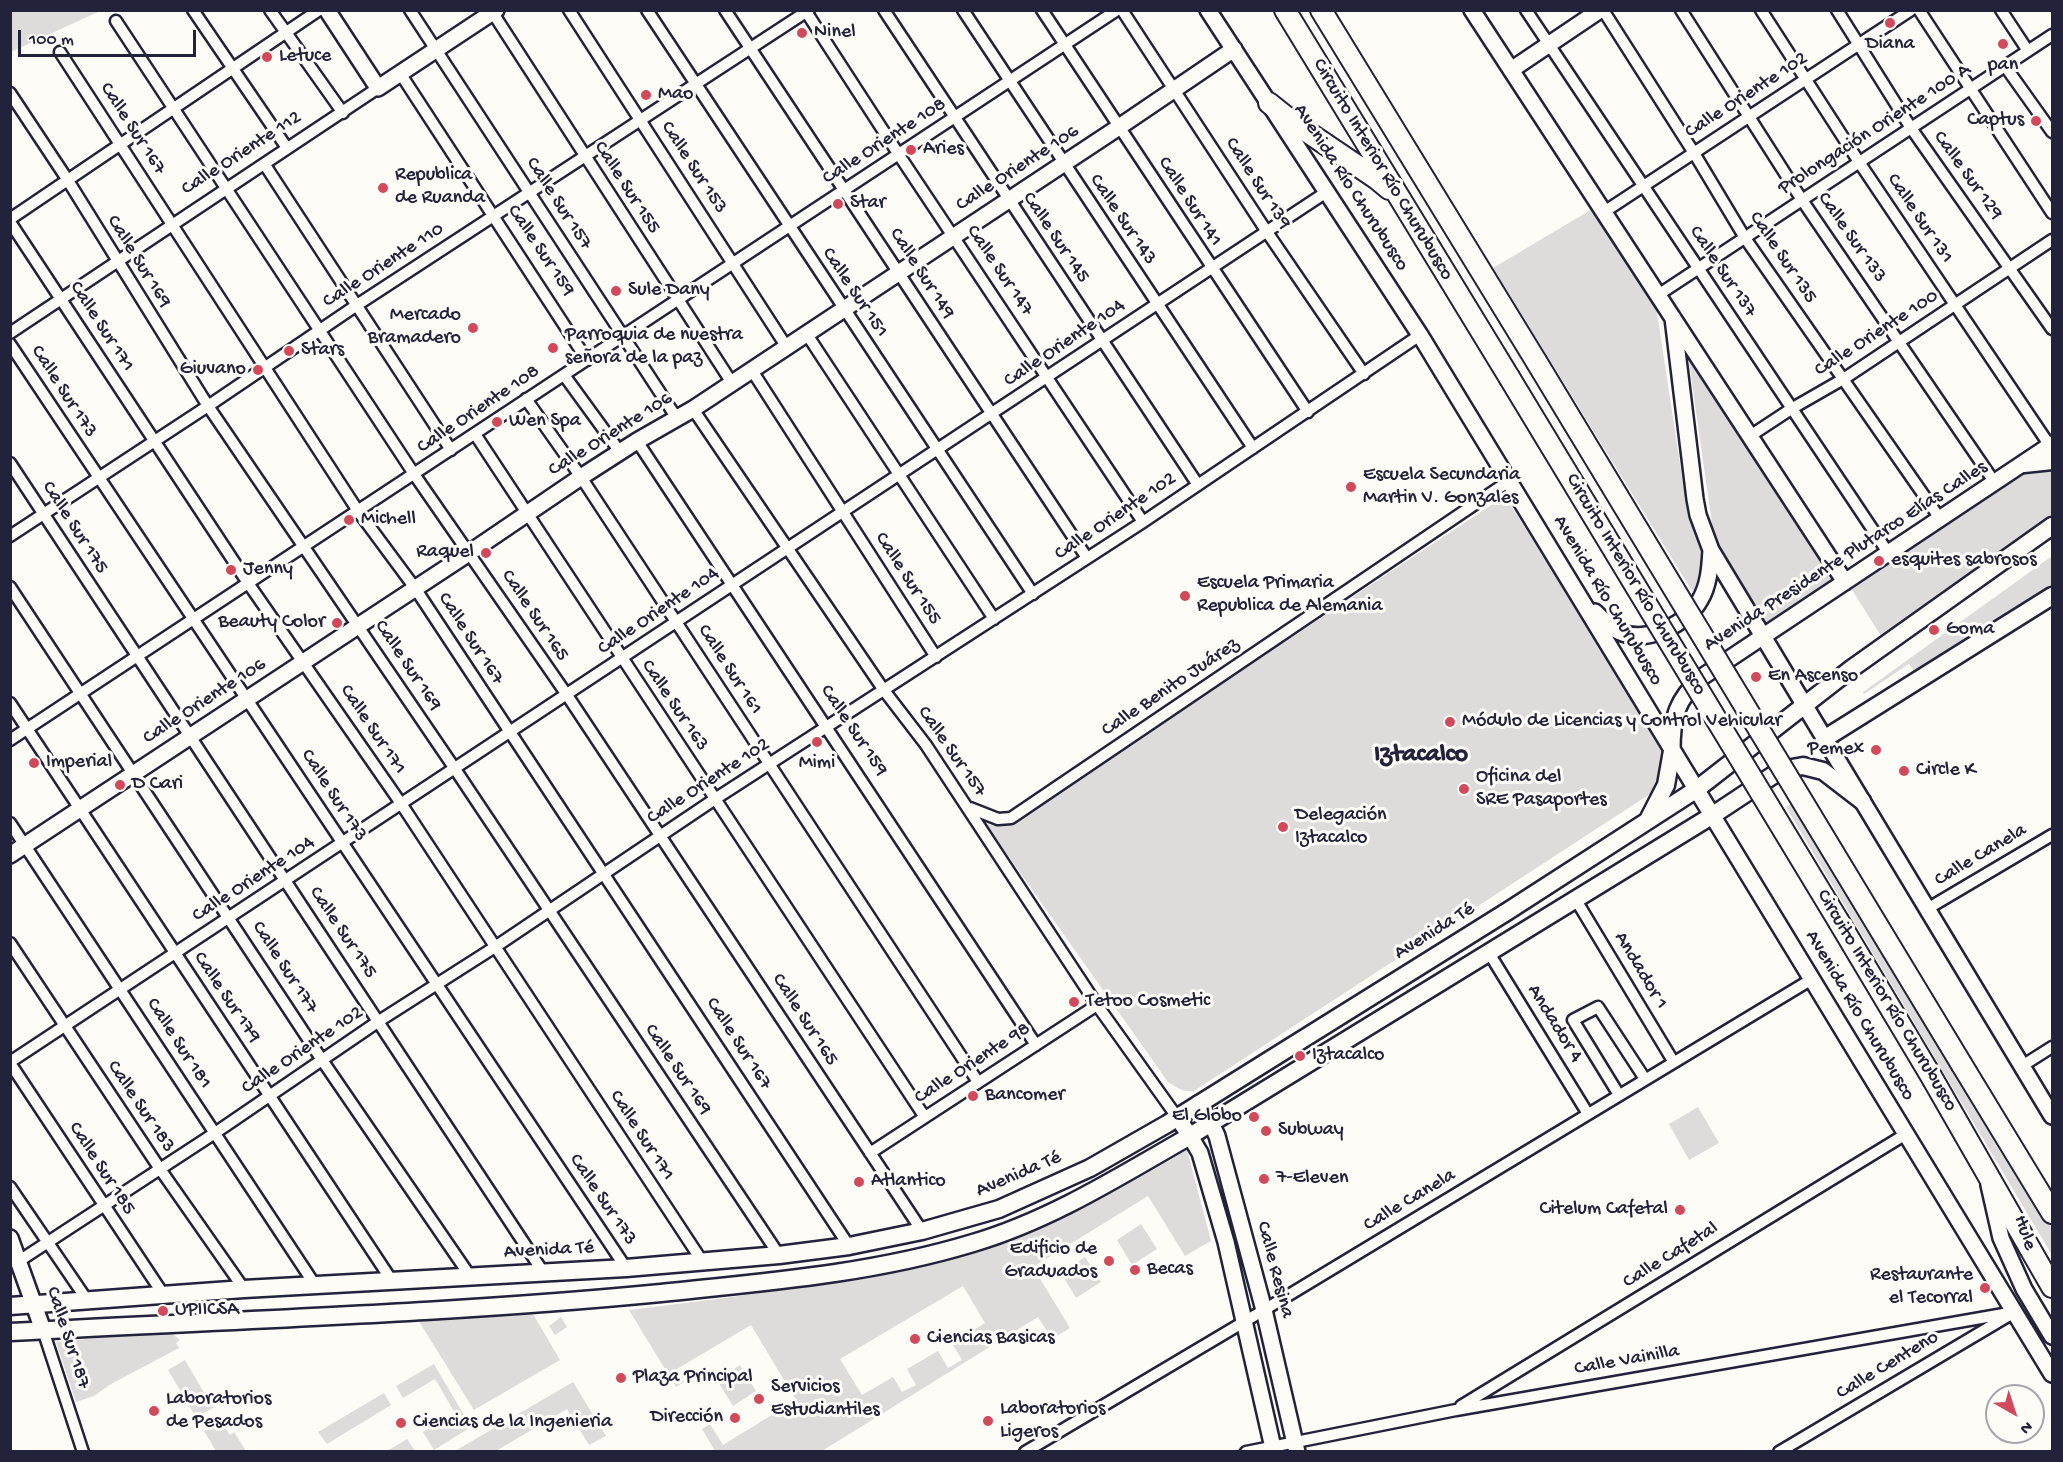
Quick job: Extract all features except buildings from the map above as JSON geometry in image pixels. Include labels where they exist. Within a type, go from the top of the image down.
[{"type":"highway","name":"Circuito Interior Río Churubusco","points":[[1285,10],[1839,922],[2052,1287]]},
{"type":"highway","name":"Circuito Interior Río Churubusco","points":[[1321,10],[2052,1213]]},
{"type":"highway","points":[[1269,103],[1294,123],[1377,179],[1401,200]]},
{"type":"main road","points":[[327,10],[378,88]]},
{"type":"main road","name":"Avenida Río Churubusco","points":[[1208,10],[1420,335],[2052,1374]]},
{"type":"main road","points":[[1473,10],[1845,582]]},
{"type":"main road","points":[[1511,70],[1601,10]]},
{"type":"main road","name":"Calle Oriente 112","points":[[378,88],[494,11]]},
{"type":"main road","name":"Calle Oriente 106","points":[[10,855],[636,441],[693,409],[1234,49]]},
{"type":"main road","points":[[1673,318],[1695,499],[1702,529],[1711,550],[2052,1116]]},
{"type":"main road","points":[[2024,464],[2052,450]]},
{"type":"main road","name":"Avenida Presidente Plutarco Elías Calles","points":[[1672,751],[1674,717],[1684,696],[1702,677],[2024,464]]},
{"type":"main road","points":[[1803,705],[2052,526]]},
{"type":"main road","points":[[1583,603],[1621,633],[1631,636],[1643,635],[1665,629],[1683,619],[1701,598],[1709,575],[1711,550]]},
{"type":"main road","points":[[1824,739],[2052,596]]},
{"type":"main road","name":"Avenida Té","points":[[10,1306],[244,1289],[626,1268],[779,1255],[922,1231],[1015,1202],[1090,1168],[1177,1118],[1483,927],[1696,789],[1803,705]]},
{"type":"main road","points":[[1648,820],[1666,785],[1672,751]]},
{"type":"main road","points":[[10,1332],[197,1324],[585,1300],[791,1280],[861,1270],[975,1243],[1027,1224],[1103,1187],[1190,1136],[1576,900],[1781,770],[1795,766],[1823,771],[1862,801]]},
{"type":"main road","name":"Calle Resina","points":[[1198,1104],[1217,1136],[1264,1310],[1296,1447]]},
{"type":"main road","name":"Calle Resina","points":[[1177,1118],[1200,1153],[1226,1242],[1273,1449]]},
{"type":"main road","name":"Hule","points":[[1986,1171],[2001,1238],[2024,1289],[2052,1336]]},
{"type":"main road","name":"Calle Sur 187","points":[[10,1238],[43,1330]]},
{"type":"street","points":[[193,10],[287,148]]},
{"type":"street","points":[[270,10],[343,113]]},
{"type":"street","points":[[13,219],[67,179],[319,10]]},
{"type":"street","name":"Calle Sur 157","points":[[410,10],[676,417]]},
{"type":"street","name":"Calle Sur 153","points":[[569,10],[786,346]]},
{"type":"street","name":"Calle Sur 151","points":[[647,10],[788,227],[1033,594]]},
{"type":"street","name":"Calle Sur 149","points":[[725,10],[1087,558]]},
{"type":"street","name":"Calle Sur 145","points":[[884,10],[1198,485]]},
{"type":"street","name":"Calle Sur 143","points":[[963,10],[1253,448]]},
{"type":"street","name":"Calle Sur 141","points":[[1042,10],[1308,412]]},
{"type":"street","name":"Calle Oriente 108","points":[[10,740],[1118,10]]},
{"type":"street","name":"Calle Sur 139","points":[[1122,10],[1267,232],[1364,374]]},
{"type":"street","name":"Calle Sur 137","points":[[1526,10],[1889,554]]},
{"type":"street","name":"Calle Sur 135","points":[[1601,10],[1694,153],[1745,238],[1845,378],[1941,520]]},
{"type":"street","name":"Calle Sur 133","points":[[1681,10],[1802,200],[1995,483]]},
{"type":"street","name":"Calle Sur 131","points":[[1761,10],[1859,162],[2052,450]]},
{"type":"street","name":"Calle Sur 129","points":[[1837,10],[1911,128],[2052,329]]},
{"type":"street","name":"Calle Oriente 102","points":[[1604,212],[1911,10]]},
{"type":"street","points":[[1919,10],[2052,213]]},
{"type":"street","points":[[2001,10],[2028,51]]},
{"type":"street","name":"Calle Sur 155","points":[[494,11],[584,157],[732,383]]},
{"type":"street","name":"Calle Oriente 110","points":[[10,536],[319,330],[807,11]]},
{"type":"street","name":"Calle Sur 147","points":[[807,11],[899,155],[1143,522]]},
{"type":"street","name":"Calle Sur 165","points":[[116,21],[414,474],[567,695],[922,1231]]},
{"type":"street","name":"Prolongación Oriente 100 A","points":[[1658,295],[2052,35]]},
{"type":"street","name":"Calle Sur 167","points":[[60,52],[358,511],[415,588],[849,1245]]},
{"type":"street","points":[[2005,66],[2052,132]]},
{"type":"street","name":"Calle Sur 159","points":[[400,74],[492,218],[587,360]]},
{"type":"street","name":"Calle Oriente 112","points":[[10,333],[378,88]]},
{"type":"street","name":"Calle Sur 169","points":[[10,93],[67,179],[208,406],[303,548],[359,626],[779,1255]]},
{"type":"street","points":[[265,165],[451,450]]},
{"type":"street","name":"Calle Oriente 104","points":[[10,1063],[1328,191]]},
{"type":"street","name":"Calle Sur 171","points":[[10,205],[13,219],[61,299],[154,441],[248,583],[402,805],[702,1261]]},
{"type":"street","name":"Calle Oriente 100","points":[[1750,436],[1845,378],[2052,240]]},
{"type":"street","points":[[806,333],[994,619]]},
{"type":"street","name":"Calle Oriente 102","points":[[19,1261],[715,799],[1143,522],[1420,335]]},
{"type":"street","name":"Calle Sur 173","points":[[10,344],[626,1268]]},
{"type":"street","name":"Calle Sur 155","points":[[751,369],[936,657]]},
{"type":"street","points":[[564,375],[620,452]]},
{"type":"street","name":"Calle Sur 161","points":[[526,399],[581,477],[978,1082]]},
{"type":"street","name":"Calle Sur 157","points":[[693,409],[883,689],[926,745],[1097,1005],[1177,1118]]},
{"type":"street","name":"Calle Sur 163","points":[[475,434],[924,1116]]},
{"type":"street","name":"Calle Sur 159","points":[[636,441],[1036,1045]]},
{"type":"street","name":"Calle Sur 175","points":[[10,464],[543,1272]]},
{"type":"street","name":"Calle Benito Juárez","points":[[967,806],[998,819],[1011,818],[1509,482]]},
{"type":"street","name":"Calle Sur 177","points":[[10,587],[322,1060],[470,1276]]},
{"type":"street","name":"Calle Sur 179","points":[[10,703],[392,1281]]},
{"type":"street","name":"Calle Sur 181","points":[[10,823],[315,1285]]},
{"type":"street","name":"Calle Canela","points":[[1927,909],[2052,835]]},
{"type":"street","name":"Andador 1","points":[[1576,900],[1673,1061]]},
{"type":"street","name":"Calle Sur 183","points":[[10,942],[160,1169],[244,1289]]},
{"type":"street","name":"Andador 4","points":[[1489,953],[1588,1114]]},
{"type":"street","name":"Calle Canela","points":[[1025,1452],[1812,979]]},
{"type":"street","name":"Calle Oriente 98","points":[[870,1154],[924,1116],[1097,1005]]},
{"type":"street","points":[[1619,1095],[1573,1020],[1598,1007],[1645,1079]]},
{"type":"street","points":[[2022,1066],[2052,1047]]},
{"type":"street","name":"Calle Sur 185","points":[[10,1063],[163,1294]]},
{"type":"street","name":"Calle Cafetal","points":[[1456,1410],[1906,1134]]},
{"type":"street","name":"Calle Sur 187","points":[[10,1187],[87,1300]]},
{"type":"street","name":"Calle Vainilla","points":[[1246,1452],[1296,1447],[1456,1410],[2015,1312]]},
{"type":"street","name":"Calle Centeno","points":[[1779,1452],[2015,1312]]},
{"type":"street","name":"Calle Sur 187","points":[[43,1330],[83,1452]]},
{"type":"shaded area","points":[[11,10],[100,10],[100,11],[11,52]]},
{"type":"shaded area","points":[[1594,208],[1655,300],[1686,503],[1715,561],[1697,599],[1493,268]]},
{"type":"shaded area","points":[[1687,348],[1842,575],[1768,626],[1715,545]]},
{"type":"shaded area","points":[[2052,466],[2052,519],[1886,644],[1849,585],[2023,470]]},
{"type":"shaded area","points":[[1505,496],[1668,755],[1663,781],[1650,794],[1194,1091],[1177,1088],[1168,1082],[985,823],[994,826],[1014,821]]},
{"type":"shaded area","points":[[2052,556],[2052,591],[1917,675],[1909,664],[1864,694],[1863,692]]},
{"type":"shaded area","points":[[1798,800],[2052,1227],[2052,1255],[1786,807]]},
{"type":"shaded area","points":[[1698,1107],[1719,1143],[1689,1160],[1669,1124]]},
{"type":"shaded area","points":[[1187,1150],[1211,1241],[1185,1256],[1148,1196],[1033,1267],[1070,1328],[1052,1339],[1038,1317],[822,1451],[715,1451],[702,1429],[710,1424],[723,1445],[796,1400],[751,1325],[677,1369],[684,1382],[676,1387],[629,1310],[842,1282],[917,1268],[1023,1234],[1123,1187]],"holes":[[[963,1286],[985,1323],[952,1343],[962,1360],[948,1368],[938,1351],[907,1369],[916,1385],[902,1392],[893,1377],[862,1395],[840,1359]]]},
{"type":"shaded area","points":[[1141,1224],[1157,1249],[1132,1265],[1117,1240]]},
{"type":"shaded area","points":[[1085,1257],[1101,1282],[1076,1298],[1061,1273]]},
{"type":"shaded area","points":[[529,1307],[560,1360],[474,1410],[415,1315]]},
{"type":"shaded area","points":[[561,1317],[567,1327],[555,1335],[549,1326]]},
{"type":"shaded area","points":[[169,1331],[180,1340],[176,1343],[179,1348],[111,1384],[94,1396],[76,1402],[56,1342]]},
{"type":"shaded area","points":[[185,1360],[213,1408],[196,1417],[168,1370]]},
{"type":"shaded area","points":[[434,1364],[471,1427],[434,1450],[423,1432],[455,1413],[435,1379],[403,1398],[396,1386]]},
{"type":"shaded area","points":[[740,1365],[756,1391],[733,1406],[717,1380]]},
{"type":"shaded area","points":[[573,1382],[606,1436],[589,1445],[567,1409],[496,1451],[455,1451]]},
{"type":"shaded area","points":[[384,1393],[391,1405],[327,1444],[318,1432]]},
{"type":"shaded area","points":[[221,1421],[230,1435],[234,1432],[246,1451],[216,1451],[204,1431]]},
{"type":"shaded area","points":[[407,1439],[415,1451],[387,1451]]},
{"type":"place","name":"Diana","points":[[1890,23]]},
{"type":"place","name":"Ninel","points":[[802,33]]},
{"type":"place","name":"pan","points":[[2003,44]]},
{"type":"place","name":"Letuce","points":[[267,57]]},
{"type":"place","name":"Mao","points":[[646,95]]},
{"type":"place","name":"Captus","points":[[2036,121]]},
{"type":"place","name":"Aries","points":[[911,150]]},
{"type":"place","name":"Republica de Ruanda","points":[[383,188]]},
{"type":"place","name":"Star","points":[[838,204]]},
{"type":"place","name":"Sule Dany","points":[[616,291]]},
{"type":"place","name":"Mercado Bramadero","points":[[473,328]]},
{"type":"place","name":"Parroquia de nuestra señora de la paz","points":[[553,348]]},
{"type":"place","name":"Stars","points":[[289,351]]},
{"type":"place","name":"Giuvano","points":[[258,370]]},
{"type":"place","name":"Wen Spa","points":[[497,422]]},
{"type":"place","name":"Escuela Secundaria Martin V. Gonzales","points":[[1351,487]]},
{"type":"place","name":"Michell","points":[[349,520]]},
{"type":"place","name":"Raquel","points":[[486,553]]},
{"type":"place","name":"esquites sabrosos","points":[[1879,561]]},
{"type":"place","name":"Jenny","points":[[231,570]]},
{"type":"place","name":"Escuela Primaria Republica de Alemania","points":[[1185,596]]},
{"type":"place","name":"Beauty Color","points":[[337,623]]},
{"type":"place","name":"Goma","points":[[1934,630]]},
{"type":"place","name":"En Ascenso","points":[[1756,677]]},
{"type":"place","name":"Módulo de Licencias y Control Vehicular","points":[[1450,722]]},
{"type":"place","name":"Mimi","points":[[817,742]]},
{"type":"place","name":"Pemex","points":[[1876,750]]},
{"type":"place","name":"Imperial","points":[[34,763]]},
{"type":"place","name":"Circle K","points":[[1904,771]]},
{"type":"place","name":"D Cari","points":[[120,785]]},
{"type":"place","name":"Oficina del SRE Pasaportes","points":[[1464,789]]},
{"type":"place","name":"Delegación Iztacalco","points":[[1283,827]]},
{"type":"place","name":"Tetoo Cosmetic","points":[[1074,1002]]},
{"type":"place","name":"Iztacalco","points":[[1300,1056]]},
{"type":"place","name":"Bancomer","points":[[973,1096]]},
{"type":"place","name":"El Globo","points":[[1254,1117]]},
{"type":"place","name":"Subway","points":[[1266,1131]]},
{"type":"place","name":"7-Eleven","points":[[1264,1179]]},
{"type":"place","name":"Atlantico","points":[[859,1182]]},
{"type":"place","name":"Citelum Cafetal","points":[[1680,1210]]},
{"type":"place","name":"Edificio de Graduados","points":[[1109,1261]]},
{"type":"place","name":"Becas","points":[[1135,1270]]},
{"type":"place","name":"Restaurante el Tecorral","points":[[1985,1288]]},
{"type":"place","name":"UPIICSA","points":[[163,1311]]},
{"type":"place","name":"Ciencias Basicas","points":[[915,1339]]},
{"type":"place","name":"Plaza Principal","points":[[621,1378]]},
{"type":"place","name":"Servicios Estudiantiles","points":[[759,1399]]},
{"type":"place","name":"Laboratorios de Pesados","points":[[154,1411]]},
{"type":"place","name":"Dirección","points":[[735,1418]]},
{"type":"place","name":"Laboratorios Ligeros","points":[[988,1421]]},
{"type":"place","name":"Ciencias de la Ingenieria","points":[[401,1423]]},
{"type":"district","name":"Iztacalco","points":[[1421,756]]}]
